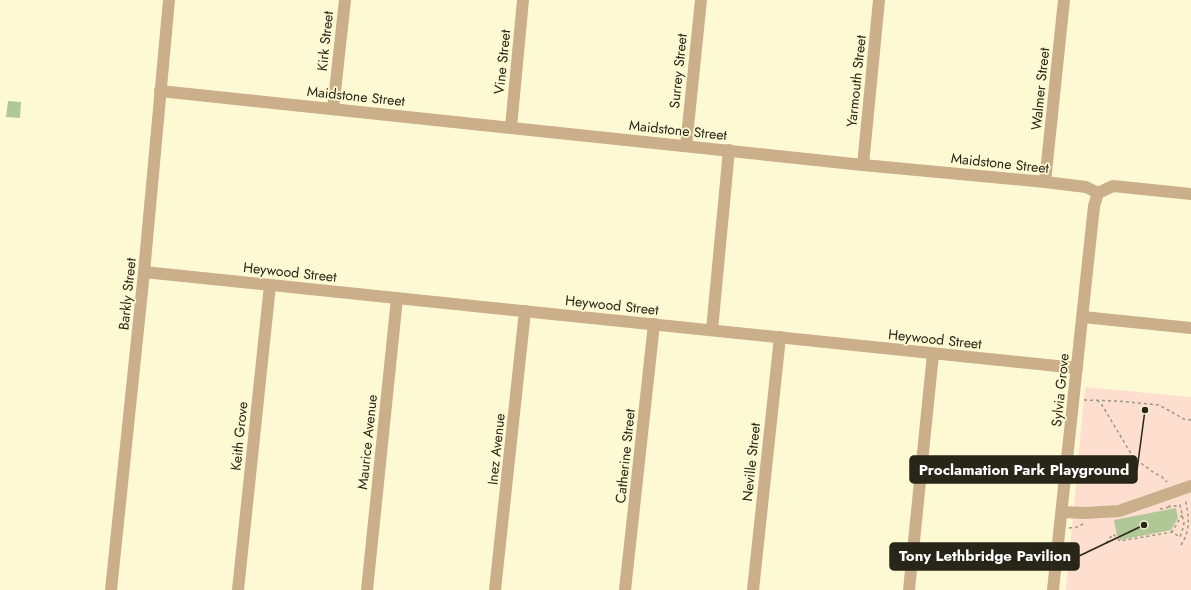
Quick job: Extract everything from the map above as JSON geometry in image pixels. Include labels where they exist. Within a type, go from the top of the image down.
[{"type":"street","name":"Barkly Street","points":[[111,590],[144,272],[169,0]]},
{"type":"street","name":"Kirk Street","points":[[333,109],[344,0]]},
{"type":"street","name":"Vine Street","points":[[511,127],[523,0]]},
{"type":"street","name":"Surrey Street","points":[[686,146],[701,0]]},
{"type":"street","name":"Yarmouth Street","points":[[863,165],[879,0]]},
{"type":"street","name":"Walmer Street","points":[[1045,182],[1064,0]]},
{"type":"street","name":"Maidstone Street","points":[[160,91],[863,165],[1045,182],[1086,187],[1098,193]]},
{"type":"street","points":[[712,330],[729,150]]},
{"type":"street","points":[[1098,193],[1113,186],[1191,191]]},
{"type":"street","name":"Sylvia Grove","points":[[1053,590],[1094,206],[1098,193]]},
{"type":"street","name":"Heywood Street","points":[[144,272],[1077,368]]},
{"type":"street","name":"Keith Grove","points":[[238,590],[270,285]]},
{"type":"street","name":"Maurice Avenue","points":[[367,590],[397,298]]},
{"type":"street","name":"Inez Avenue","points":[[495,590],[525,311]]},
{"type":"street","points":[[1083,317],[1191,328]]},
{"type":"street","name":"Catherine Street","points":[[625,590],[654,324]]},
{"type":"street","name":"Neville Street","points":[[753,590],[780,337]]},
{"type":"street","points":[[909,590],[934,354]]},
{"type":"street","points":[[1062,512],[1085,513],[1119,511],[1179,492]]},
{"type":"path","points":[[1074,400],[1159,404],[1184,419],[1191,420]]},
{"type":"path","points":[[1097,400],[1102,405],[1135,459],[1162,477],[1179,492],[1189,520],[1187,532],[1181,545]]},
{"type":"path","points":[[1170,507],[1179,492]]},
{"type":"path","points":[[1113,534],[1120,541],[1172,532],[1180,537],[1184,528],[1180,505],[1158,510]]},
{"type":"path","points":[[1172,532],[1182,515]]},
{"type":"path","points":[[1106,543],[1116,531]]},
{"type":"shaded area","points":[[1085,387],[1191,397],[1191,590],[1066,590]]},
{"type":"building","points":[[8,101],[21,102],[20,118],[6,117]]},
{"type":"building","points":[[1176,508],[1178,518],[1171,530],[1120,540],[1119,536],[1117,536],[1114,520]]},
{"type":"place","name":"Proclamation Park Playground","points":[[1145,410]]},
{"type":"place","name":"Tony Lethbridge Pavilion","points":[[1144,525]]}]
